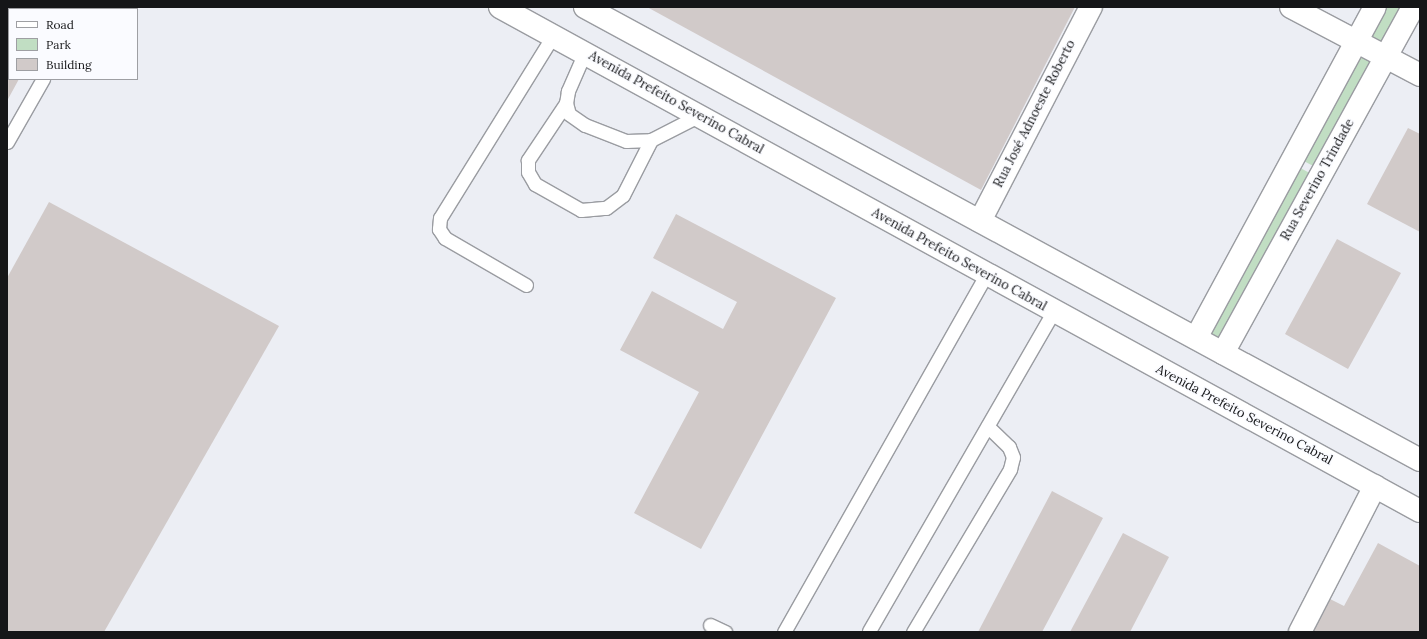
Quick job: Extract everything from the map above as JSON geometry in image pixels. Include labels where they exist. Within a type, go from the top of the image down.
[{"type":"main road","name":"Avenida Prefeito Severino Cabral","points":[[500,7],[1053,312],[1420,511]]},
{"type":"main road","points":[[585,7],[1420,460]]},
{"type":"main road","name":"Rua José Adnoeste Roberto","points":[[980,221],[1091,7]]},
{"type":"main road","points":[[1291,7],[1420,76]]},
{"type":"main road","points":[[1196,338],[1375,7]]},
{"type":"main road","name":"Rua Severino Trindade","points":[[1223,353],[1413,7]]},
{"type":"main road","points":[[1292,161],[1321,175]]},
{"type":"main road","points":[[1300,632],[1375,486]]},
{"type":"lane","points":[[526,285],[445,238],[439,229],[439,224],[445,210],[553,36]]},
{"type":"lane","points":[[584,52],[568,91],[566,103],[528,160],[528,172],[535,184],[581,210],[606,208],[623,195],[651,140]]},
{"type":"lane","points":[[7,142],[42,80]]},
{"type":"lane","points":[[566,103],[569,114],[604,134],[626,142],[651,140],[698,116]]},
{"type":"lane","points":[[784,632],[986,275]]},
{"type":"lane","points":[[869,632],[1053,312]]},
{"type":"lane","points":[[913,632],[1010,469],[1013,457],[1009,447],[987,426]]},
{"type":"lane","points":[[710,625],[725,632]]},
{"type":"green space","points":[[1382,7],[1408,7],[1383,52],[1363,41]]},
{"type":"green space","points":[[1358,48],[1380,59],[1319,169],[1298,158]]},
{"type":"green space","points":[[1295,165],[1315,176],[1222,344],[1201,335]]},
{"type":"building","points":[[13,7],[60,7],[36,8],[12,8]]},
{"type":"building","points":[[647,7],[1075,7],[981,190]]},
{"type":"building","points":[[8,57],[8,80],[18,80],[7,101]]},
{"type":"building","points":[[1408,128],[1420,134],[1420,232],[1367,204]]},
{"type":"building","points":[[49,202],[279,326],[104,632],[7,632],[7,278]]},
{"type":"building","points":[[676,214],[836,298],[701,549],[634,513],[699,392],[620,350],[652,291],[723,329],[737,302],[653,258]]},
{"type":"building","points":[[1337,239],[1401,273],[1348,369],[1285,334]]},
{"type":"building","points":[[1052,491],[1103,518],[1042,632],[978,632]]},
{"type":"building","points":[[1123,533],[1169,557],[1130,632],[1070,632]]},
{"type":"building","points":[[1378,543],[1420,566],[1420,632],[1306,632],[1326,597],[1344,606]]}]
